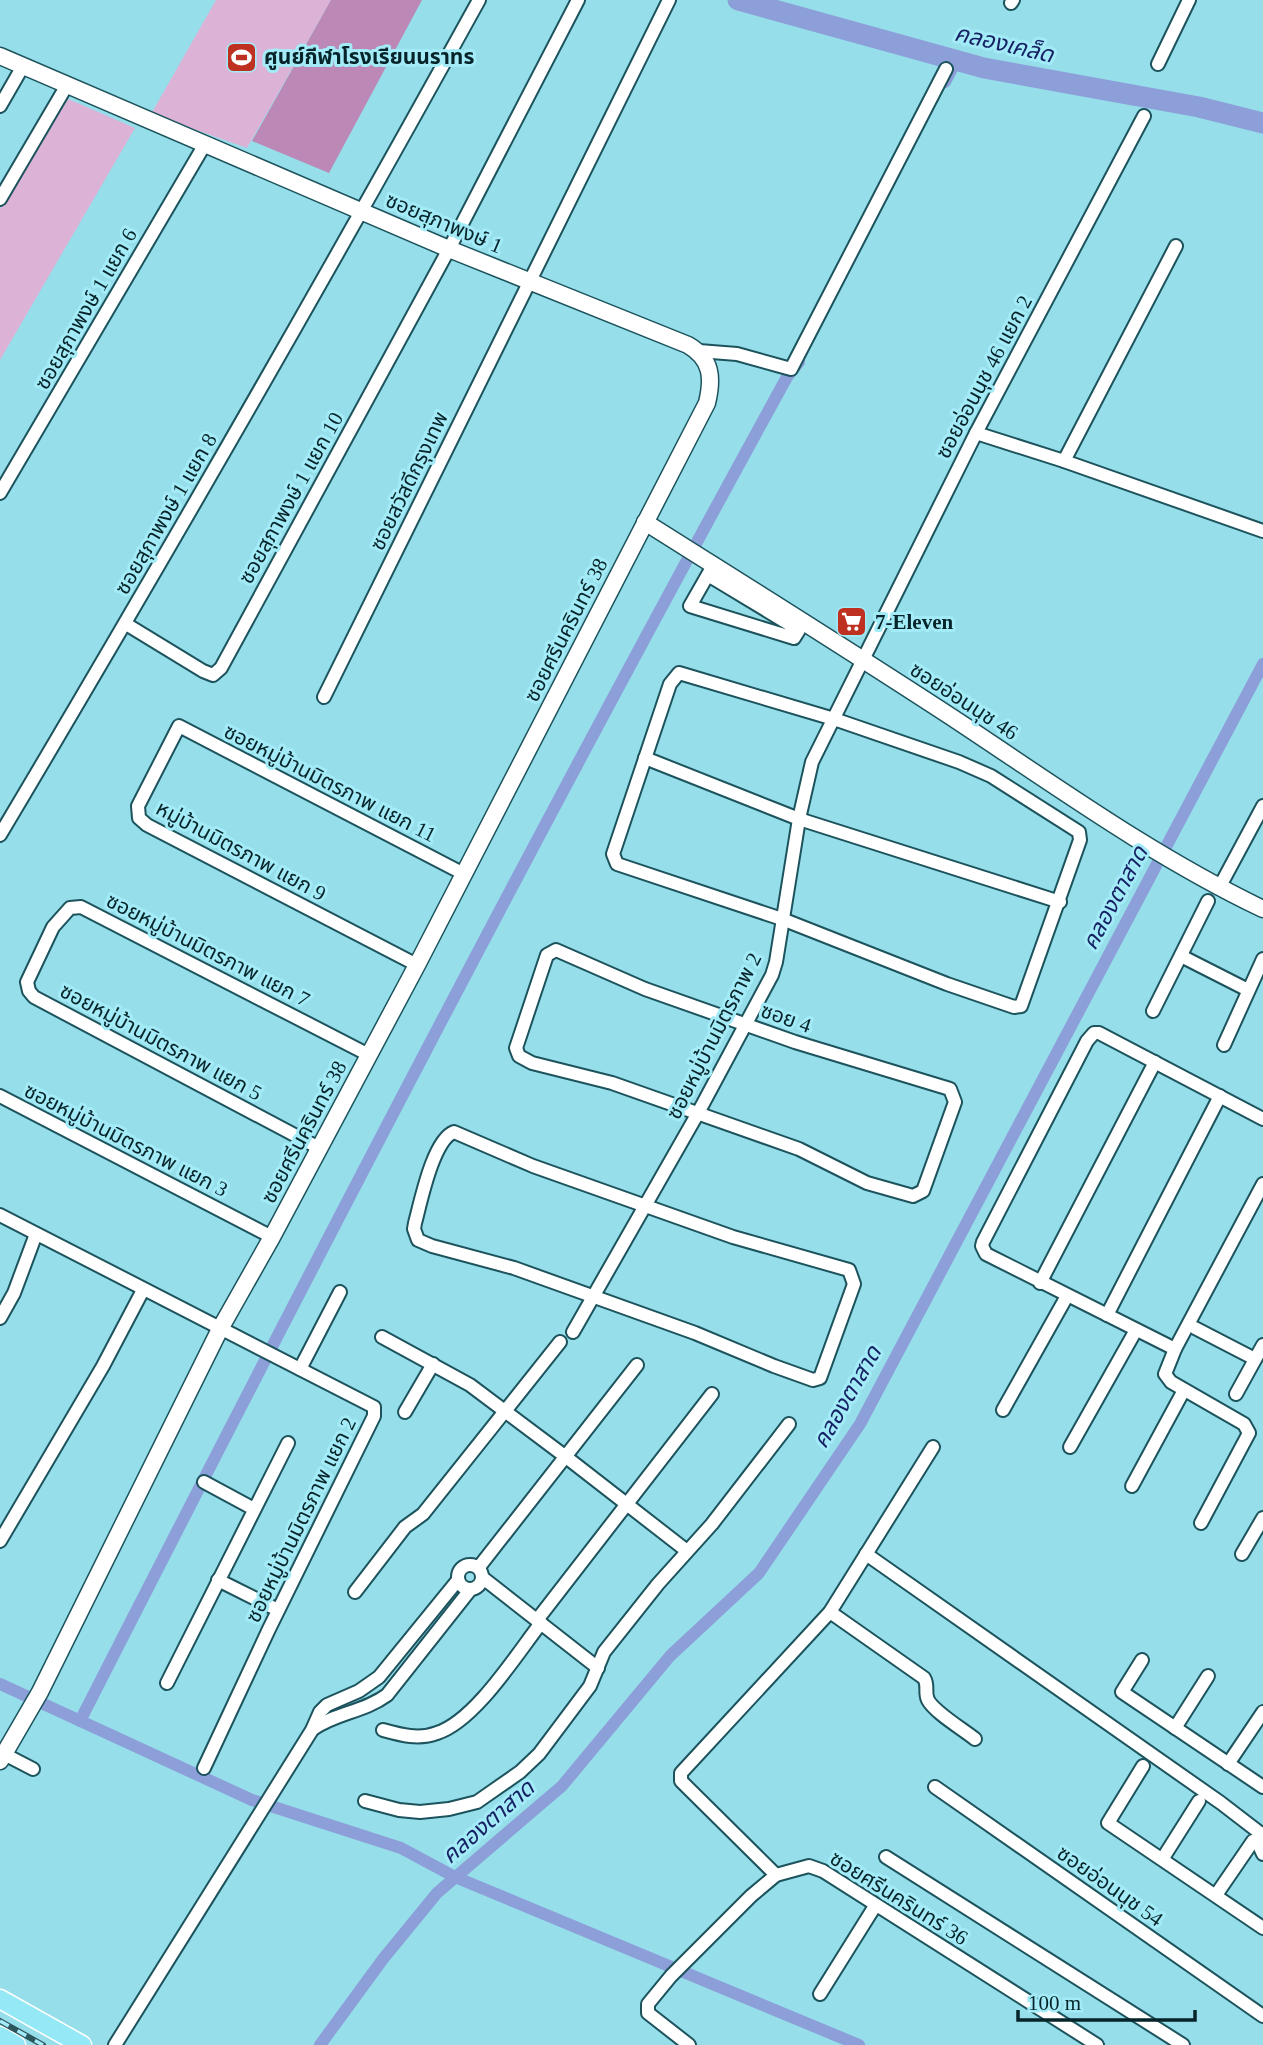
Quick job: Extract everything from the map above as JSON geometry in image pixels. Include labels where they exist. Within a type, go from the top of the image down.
[{"type":"main road","points":[[0,1999],[82,2045]]},
{"type":"street","name":"ซอยสุภาพงษ์ 1 แยก 8","points":[[0,835],[126,624],[479,0]]},
{"type":"street","points":[[449,249],[578,0]]},
{"type":"street","name":"ซอยสวัสดีกรุงเทพ","points":[[324,697],[668,0]]},
{"type":"street","points":[[1158,64],[1189,0]]},
{"type":"street","name":"ซอยสุภาพงษ์ 1","points":[[0,55],[449,249],[641,325],[699,351]]},
{"type":"street","points":[[0,106],[23,66]]},
{"type":"street","points":[[645,523],[707,403],[710,391],[709,370],[699,351],[737,354],[791,369],[946,69]]},
{"type":"street","points":[[0,200],[67,85]]},
{"type":"street","name":"ซอยอ่อนนุช 46 แยก 2","points":[[862,658],[976,433],[1144,116]]},
{"type":"street","name":"ซอยสุภาพงษ์ 1 แยก 6","points":[[0,494],[205,144]]},
{"type":"street","points":[[1064,461],[1176,246]]},
{"type":"street","name":"ซอยสุภาพงษ์ 1 แยก 10","points":[[126,624],[203,671],[213,675],[221,668],[449,249]]},
{"type":"street","points":[[976,433],[1263,531]]},
{"type":"street","name":"ซอยอ่อนนุช 46","points":[[645,523],[687,548],[709,566],[862,658],[1183,869],[1213,894],[1263,909]]},
{"type":"street","name":"ซอยศรีนครินทร์ 38","points":[[2,1757],[40,1692],[220,1329],[417,965],[645,523]]},
{"type":"street","points":[[709,566],[799,630],[794,638],[690,606],[709,566]]},
{"type":"street","name":"ซอยหมู่บ้านมิตรภาพ 2","points":[[573,1332],[698,1113],[776,962],[799,819],[812,762],[862,658]]},
{"type":"street","points":[[679,673],[834,719],[959,762],[991,776],[1074,828],[1081,836],[1024,1002],[1018,1007],[947,984],[782,919],[617,864],[613,854],[670,684],[679,673]]},
{"type":"street","name":"ซอยหมู่บ้านมิตรภาพ แยก 11","points":[[179,726],[464,874]]},
{"type":"street","name":"หมู่บ้านมิตรภาพ แยก 9","points":[[179,726],[138,806],[139,818],[147,825],[417,965]]},
{"type":"street","points":[[645,758],[799,819],[1059,902]]},
{"type":"street","points":[[1153,1011],[1213,894],[1263,806]]},
{"type":"street","name":"ซอยหมู่บ้านมิตรภาพ แยก 7","points":[[44,946],[53,926],[63,913],[75,906],[81,907],[369,1055]]},
{"type":"street","name":"ซอยหมู่บ้านมิตรภาพ แยก 5","points":[[44,946],[27,982],[34,997],[319,1148]]},
{"type":"street","name":"ซอย 4","points":[[551,951],[562,951],[645,989],[746,1024],[818,1050],[942,1085],[954,1093],[955,1102],[923,1191],[914,1196],[867,1184],[799,1149],[612,1083],[541,1066],[523,1059],[516,1048],[547,955],[551,951]]},
{"type":"street","points":[[1181,956],[1248,990]]},
{"type":"street","points":[[1224,1045],[1248,990],[1260,975],[1263,959]]},
{"type":"street","points":[[1175,1349],[1040,1283],[986,1254],[982,1246],[1087,1041],[1094,1033],[1263,1119]]},
{"type":"street","points":[[1040,1283],[1155,1062]]},
{"type":"street","name":"ซอยหมู่บ้านมิตรภาพ แยก 3","points":[[0,1096],[272,1237]]},
{"type":"street","points":[[1107,1315],[1220,1096]]},
{"type":"street","points":[[454,1132],[533,1166],[645,1205],[733,1237],[849,1270],[854,1284],[822,1374],[816,1379],[809,1379],[695,1332],[514,1268],[432,1246],[418,1240],[414,1229],[435,1155],[443,1140],[454,1132]]},
{"type":"street","points":[[1200,1523],[1249,1433],[1244,1423],[1171,1382],[1165,1374],[1175,1349],[1263,1184]]},
{"type":"street","name":"ซอยหมู่บ้านมิตรภาพ แยก 2","points":[[0,1215],[369,1403],[375,1411],[204,1768]]},
{"type":"street","points":[[0,1318],[14,1293],[36,1234]]},
{"type":"street","points":[[0,1541],[103,1366],[144,1290]]},
{"type":"street","points":[[300,1369],[340,1292]]},
{"type":"street","points":[[1003,1410],[1067,1296]]},
{"type":"street","points":[[1195,1328],[1255,1359]]},
{"type":"street","points":[[1070,1447],[1136,1330]]},
{"type":"street","points":[[382,1337],[470,1385],[688,1551]]},
{"type":"street","points":[[355,1592],[405,1527],[423,1514],[560,1342]]},
{"type":"street","points":[[1236,1394],[1263,1345]]},
{"type":"street","points":[[405,1412],[433,1364]]},
{"type":"street","points":[[312,1730],[328,1720],[374,1705],[387,1695],[470,1590],[478,1586],[481,1573],[637,1365]]},
{"type":"street","points":[[1132,1486],[1184,1390]]},
{"type":"street","points":[[383,1730],[418,1737],[438,1733],[467,1715],[494,1684],[712,1394]]},
{"type":"street","points":[[365,1801],[398,1810],[420,1812],[449,1809],[477,1802],[520,1772],[539,1754],[590,1686],[604,1652],[712,1524],[789,1424]]},
{"type":"street","points":[[167,1684],[288,1443]]},
{"type":"street","points":[[776,1875],[681,1781],[681,1773],[830,1612],[933,1447]]},
{"type":"street","points":[[204,1482],[254,1509]]},
{"type":"street","points":[[1242,1554],[1261,1526]]},
{"type":"street","points":[[866,1554],[1261,1835]]},
{"type":"street","points":[[115,2045],[312,1730],[320,1712],[327,1705],[359,1691],[379,1677],[458,1580],[460,1570],[464,1566],[474,1565],[597,1668]]},
{"type":"street","points":[[218,1580],[278,1610]]},
{"type":"street","points":[[458,1580],[460,1585],[470,1590]]},
{"type":"street","points":[[830,1612],[924,1678],[927,1683],[926,1694],[932,1705],[975,1739]]},
{"type":"street","points":[[1142,1660],[1122,1692],[1263,1787]]},
{"type":"street","points":[[1175,1728],[1208,1676]]},
{"type":"street","points":[[1228,1764],[1263,1712]]},
{"type":"street","points":[[2,1757],[33,1769]]},
{"type":"street","points":[[1143,1766],[1108,1823],[1263,1928]]},
{"type":"street","name":"ซอยอ่อนนุช 54","points":[[935,1787],[1263,2016]]},
{"type":"street","points":[[1163,1858],[1199,1801]]},
{"type":"street","points":[[1261,1835],[1259,1848],[1263,1853]]},
{"type":"street","points":[[1216,1895],[1253,1841],[1261,1835]]},
{"type":"street","points":[[886,1857],[1183,2045]]},
{"type":"street","name":"ซอยศรีนครินทร์ 36","points":[[689,2045],[648,2013],[646,2008],[671,1976],[751,1896],[776,1875],[810,1866],[816,1867],[1097,2045]]},
{"type":"street","points":[[820,1994],[875,1906]]},
{"type":"shaded area","name":"ศูนย์กีฬาโรงเรียนนราทร","points":[[216,0],[331,0],[247,148],[151,114]]},
{"type":"shaded area","points":[[331,0],[422,0],[329,173],[252,141]]},
{"type":"shaded area","points":[[66,98],[135,128],[0,360],[0,209]]},
{"type":"waterway","name":"คลองเคล็ด","points":[[738,0],[984,68],[1199,107],[1263,123]]},
{"type":"waterway","points":[[945,82],[956,61]]},
{"type":"waterway","points":[[80,1721],[517,878],[787,377],[799,362]]},
{"type":"waterway","name":"คลองตาสาด","points":[[320,2045],[383,1959],[437,1893],[562,1786],[670,1656],[759,1573],[860,1424],[1263,664]]},
{"type":"waterway","points":[[0,1684],[252,1800],[401,1848],[455,1877],[859,2045]]},
{"type":"railway","points":[[0,2021],[43,2045]]},
{"type":"place","name":"ศูนย์กีฬาโรงเรียนนราทร","points":[[241,57]]},
{"type":"place","name":"7-Eleven","points":[[852,622]]}]
